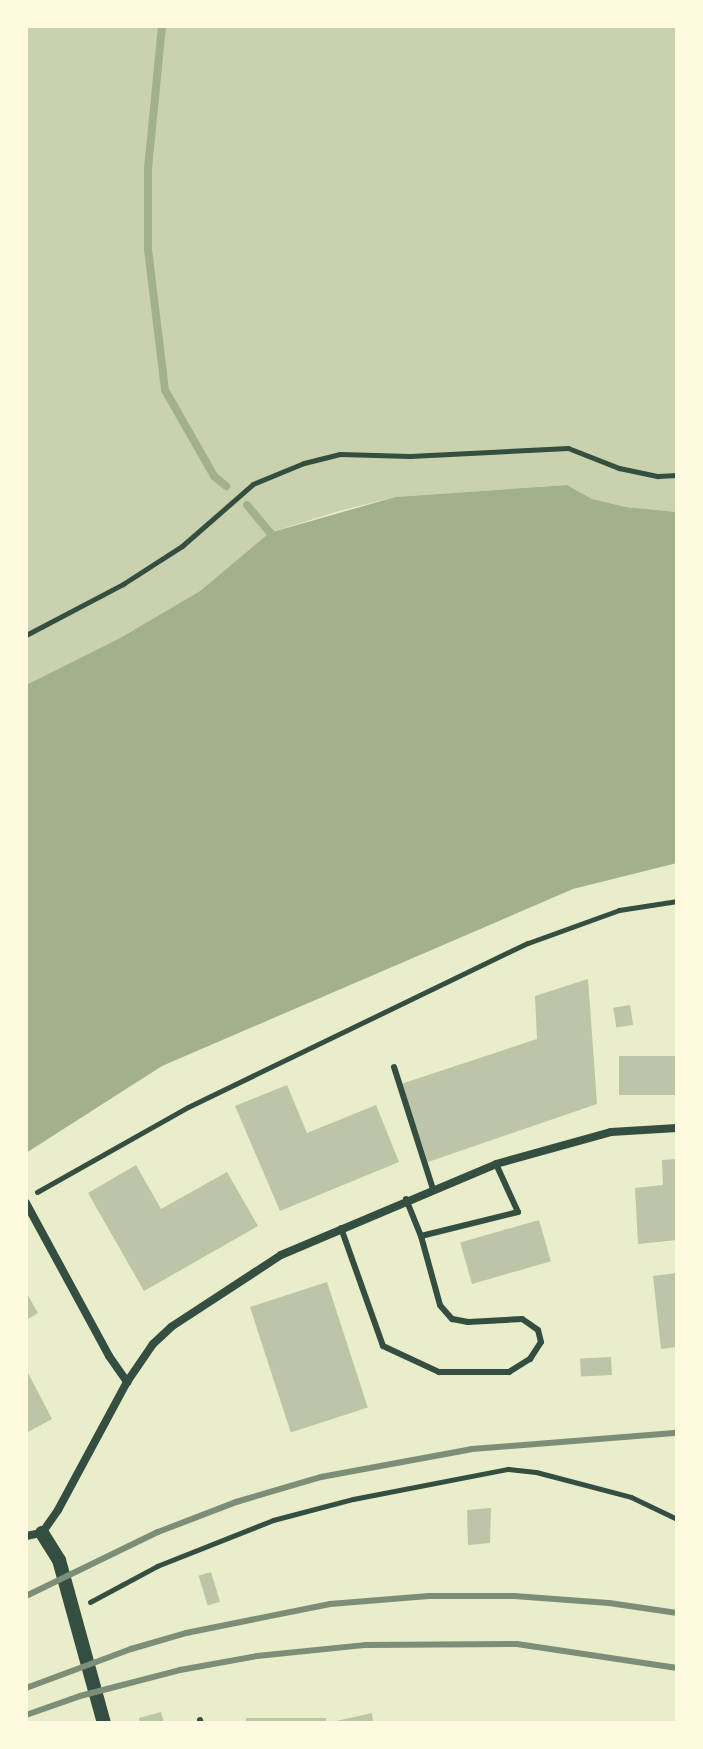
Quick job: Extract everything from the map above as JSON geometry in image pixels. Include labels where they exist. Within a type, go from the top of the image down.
[{"type":"street","points":[[42,1533],[127,1382],[153,1344],[171,1327],[281,1255],[406,1199],[496,1164],[611,1132],[677,1128]]},
{"type":"street","points":[[26,1201],[109,1356],[127,1382]]},
{"type":"street","points":[[26,1536],[42,1533]]},
{"type":"street","points":[[42,1533],[59,1560],[104,1723]]},
{"type":"lane","points":[[394,1067],[433,1189]]},
{"type":"lane","points":[[421,1236],[518,1212],[496,1164]]},
{"type":"lane","points":[[341,1228],[383,1346],[439,1372],[509,1372],[530,1359],[541,1342],[538,1330],[522,1319],[468,1322],[452,1319],[440,1305],[421,1236],[406,1199]]},
{"type":"path","points":[[26,635],[123,584],[182,546],[253,484],[304,463],[340,454],[410,456],[568,448],[619,468],[658,476],[677,475]]},
{"type":"path","points":[[26,1201],[188,1107],[528,943],[619,910],[677,901]]},
{"type":"path","points":[[101,1596],[157,1566],[273,1520],[353,1499],[508,1469],[536,1472],[631,1497],[677,1519]]},
{"type":"shaded area","points":[[26,26],[677,26],[677,512],[626,507],[592,499],[567,485],[395,497],[339,511],[269,533],[200,591],[120,638],[26,685]]},
{"type":"shaded area","points":[[567,485],[592,499],[626,507],[677,512],[677,863],[573,889],[162,1066],[26,1153],[26,685],[120,638],[200,591],[269,533],[395,497]]},
{"type":"building","points":[[588,979],[597,1104],[428,1162],[401,1084],[537,1039],[535,996]]},
{"type":"building","points":[[630,1005],[633,1025],[616,1027],[613,1008]]},
{"type":"building","points":[[619,1056],[677,1056],[677,1095],[619,1095]]},
{"type":"building","points":[[287,1085],[307,1133],[376,1105],[399,1162],[280,1211],[235,1106]]},
{"type":"building","points":[[677,1159],[677,1240],[638,1244],[635,1188],[663,1185],[662,1160]]},
{"type":"building","points":[[136,1165],[161,1209],[227,1172],[258,1226],[144,1291],[88,1193]]},
{"type":"building","points":[[539,1220],[551,1261],[472,1284],[460,1243]]},
{"type":"building","points":[[677,1273],[677,1347],[661,1349],[653,1276]]},
{"type":"building","points":[[327,1282],[368,1408],[291,1433],[250,1307]]},
{"type":"building","points":[[26,1292],[38,1313],[26,1320]]},
{"type":"building","points":[[611,1357],[612,1375],[581,1377],[580,1359]]},
{"type":"building","points":[[26,1369],[52,1419],[26,1433]]},
{"type":"building","points":[[491,1508],[490,1543],[468,1545],[467,1510]]},
{"type":"building","points":[[211,1572],[220,1602],[208,1605],[199,1576]]},
{"type":"building","points":[[161,1712],[164,1723],[140,1723],[139,1718]]},
{"type":"building","points":[[372,1713],[373,1723],[332,1723],[332,1722]]},
{"type":"building","points":[[246,1718],[326,1718],[326,1723],[246,1723]]},
{"type":"waterway","points":[[162,26],[148,169],[148,249],[165,390],[214,476],[226,486]]},
{"type":"waterway","points":[[247,505],[277,541]]},
{"type":"railway","points":[[26,1596],[158,1532],[236,1502],[321,1477],[472,1449],[677,1433]]},
{"type":"railway","points":[[26,1688],[131,1649],[186,1633],[330,1604],[429,1596],[514,1596],[609,1603],[677,1613]]},
{"type":"railway","points":[[26,1715],[80,1696],[180,1670],[257,1656],[366,1645],[517,1644],[677,1668]]}]
